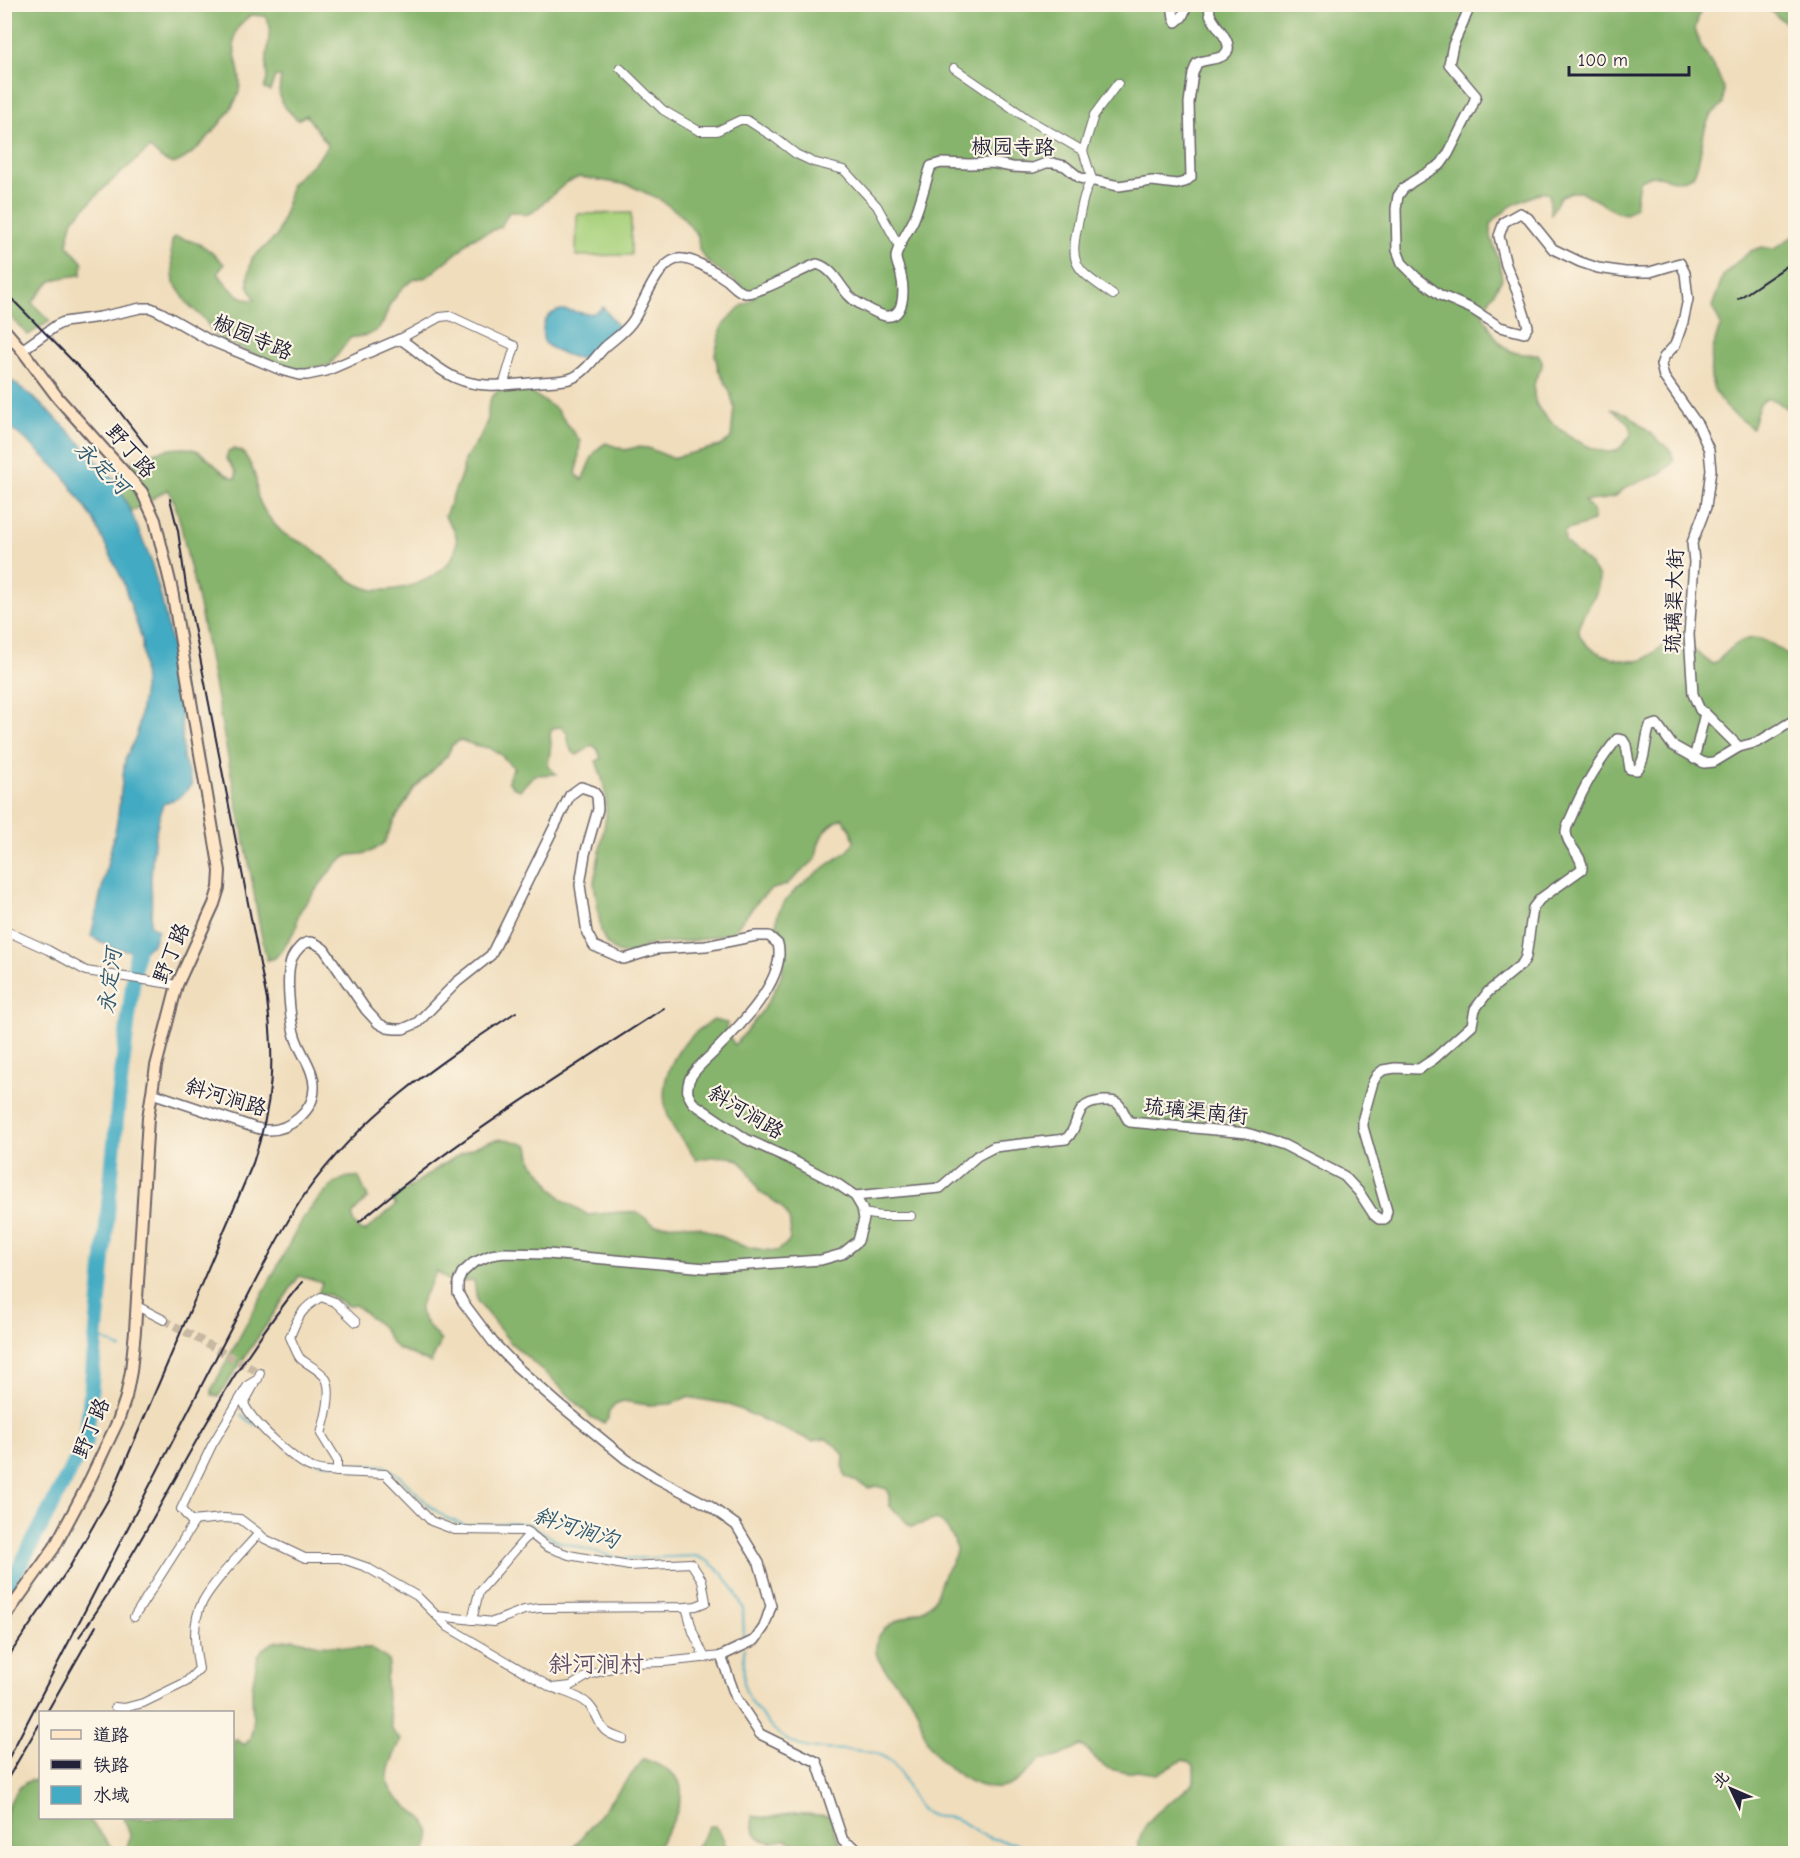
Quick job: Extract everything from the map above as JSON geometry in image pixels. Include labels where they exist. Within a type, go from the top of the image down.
[{"type":"main road","name":"野丁路","points":[[4,329],[58,398],[142,492],[155,520],[172,590],[220,871],[219,888],[214,904],[177,985],[156,1066],[148,1118],[137,1306],[131,1371],[126,1397],[118,1421],[54,1548],[4,1618]]},
{"type":"street","points":[[1172,4],[1176,22],[1182,17],[1188,4]]},
{"type":"street","name":"椒园寺路","points":[[22,350],[64,322],[151,308],[209,340],[281,370],[299,375],[326,371],[400,339],[455,378],[479,386],[558,382],[574,378],[632,323],[653,281],[671,260],[679,258],[695,261],[746,293],[816,264],[833,274],[844,291],[856,303],[886,316],[893,315],[903,298],[896,257],[915,216],[931,166],[992,163],[1033,168],[1046,163],[1065,166],[1080,178],[1119,186],[1152,181],[1177,184],[1191,177],[1189,104],[1193,73],[1197,63],[1205,59],[1220,57],[1228,50],[1226,36],[1210,13],[1210,4]]},
{"type":"street","name":"琉璃渠大街","points":[[1467,4],[1468,11],[1453,45],[1449,64],[1476,96],[1441,165],[1412,182],[1398,196],[1397,250],[1402,263],[1440,296],[1472,309],[1500,327],[1524,333],[1528,326],[1506,265],[1499,236],[1504,222],[1520,213],[1528,218],[1553,249],[1598,268],[1625,272],[1650,272],[1680,263],[1685,273],[1688,299],[1676,345],[1664,357],[1661,365],[1665,377],[1698,425],[1710,450],[1711,470],[1706,507],[1692,543],[1694,562],[1689,635],[1693,694],[1700,710],[1706,713],[1739,747]]},
{"type":"street","points":[[621,68],[663,110],[699,131],[717,131],[740,120],[747,120],[796,154],[813,162],[844,170],[877,206],[900,248]]},
{"type":"street","points":[[954,68],[1028,119],[1083,151]]},
{"type":"street","points":[[1113,295],[1084,274],[1074,254],[1074,243],[1086,188],[1092,179],[1083,151],[1094,115],[1118,83]]},
{"type":"street","points":[[400,339],[440,317],[450,316],[515,346],[503,386]]},
{"type":"street","points":[[1706,713],[1694,759],[1704,763],[1714,762],[1739,747],[1758,742],[1796,719]]},
{"type":"street","name":"琉璃渠南街","points":[[855,1196],[940,1188],[977,1156],[994,1147],[1066,1139],[1072,1134],[1079,1112],[1089,1104],[1111,1101],[1118,1104],[1130,1122],[1193,1132],[1247,1132],[1284,1145],[1344,1176],[1359,1192],[1374,1215],[1379,1219],[1384,1219],[1387,1211],[1362,1127],[1373,1082],[1377,1075],[1383,1070],[1395,1068],[1419,1069],[1434,1059],[1472,1025],[1475,1009],[1488,992],[1522,964],[1526,957],[1533,908],[1540,899],[1582,869],[1583,862],[1568,841],[1565,830],[1586,783],[1617,739],[1623,740],[1626,745],[1630,769],[1640,768],[1646,735],[1650,726],[1657,724],[1672,745],[1694,759]]},
{"type":"street","name":"斜河涧路","points":[[152,1093],[253,1127],[268,1130],[291,1124],[308,1109],[315,1088],[312,1075],[294,1035],[290,1010],[290,965],[292,958],[303,943],[310,941],[324,949],[366,1010],[378,1023],[395,1029],[403,1029],[417,1023],[457,981],[491,955],[570,795],[580,787],[584,787],[593,791],[597,796],[598,809],[585,854],[580,885],[587,933],[594,946],[624,959],[657,949],[712,945],[756,936],[769,936],[778,944],[780,956],[768,988],[736,1030],[689,1079],[687,1090],[693,1103],[746,1139],[836,1183],[855,1196]]},
{"type":"street","points":[[4,930],[86,971],[177,985]]},
{"type":"street","points":[[552,1688],[571,1686],[589,1675],[628,1663],[721,1656],[755,1640],[764,1627],[771,1606],[759,1563],[736,1525],[708,1505],[656,1478],[626,1459],[560,1406],[517,1367],[493,1342],[463,1302],[458,1293],[458,1282],[462,1273],[473,1263],[491,1255],[504,1253],[548,1254],[706,1268],[821,1260],[842,1254],[858,1241],[864,1219],[862,1208],[855,1196]]},
{"type":"street","points":[[863,1213],[882,1216],[911,1215]]},
{"type":"street","points":[[337,1466],[321,1434],[329,1393],[326,1379],[310,1363],[300,1358],[290,1337],[297,1317],[308,1305],[321,1298],[335,1302],[356,1322]]},
{"type":"street","points":[[137,1306],[164,1320]]},
{"type":"street","points":[[437,1616],[493,1622],[524,1610],[540,1608],[686,1607],[706,1602],[702,1580],[691,1563],[629,1566],[569,1555],[547,1547],[527,1531],[455,1530],[431,1521],[386,1474],[337,1466],[313,1468],[279,1443],[247,1410],[244,1403],[259,1376],[248,1385],[212,1445],[182,1509],[191,1521],[223,1518],[240,1520],[265,1539],[304,1558],[340,1558],[366,1567],[417,1596],[437,1616],[448,1627],[552,1688],[583,1700],[590,1706],[608,1734],[623,1739]]},
{"type":"street","points":[[134,1617],[195,1521]]},
{"type":"street","points":[[115,1707],[124,1708],[143,1703],[186,1682],[200,1669],[195,1641],[196,1622],[202,1602],[259,1533]]},
{"type":"street","points":[[472,1620],[478,1592],[530,1533]]},
{"type":"street","points":[[686,1607],[693,1632],[705,1658]]},
{"type":"street","points":[[721,1656],[736,1698],[760,1734],[817,1762],[843,1841],[866,1854]]},
{"type":"green space","points":[[4,5],[1702,5],[1695,29],[1700,44],[1717,72],[1724,89],[1723,104],[1712,114],[1705,129],[1699,161],[1693,176],[1677,180],[1651,176],[1639,181],[1635,207],[1626,214],[1616,212],[1582,192],[1571,192],[1560,197],[1551,214],[1549,194],[1544,191],[1511,206],[1491,223],[1491,237],[1502,279],[1484,309],[1483,315],[1503,346],[1516,353],[1538,354],[1542,364],[1534,384],[1536,402],[1550,421],[1561,430],[1598,450],[1609,452],[1617,450],[1632,433],[1629,423],[1611,409],[1628,414],[1671,451],[1674,461],[1658,475],[1627,487],[1613,497],[1584,501],[1593,511],[1594,520],[1564,531],[1565,542],[1590,565],[1599,577],[1596,593],[1580,621],[1580,636],[1585,643],[1593,650],[1603,654],[1634,661],[1646,658],[1673,641],[1689,646],[1713,664],[1735,645],[1751,638],[1774,645],[1795,660],[1795,1853],[1139,1853],[1139,1841],[1149,1821],[1194,1782],[1194,1768],[1191,1763],[1183,1760],[1157,1774],[1137,1771],[1127,1773],[1106,1768],[1081,1745],[1057,1757],[1041,1759],[1020,1778],[1005,1787],[994,1788],[971,1782],[949,1768],[932,1750],[916,1707],[881,1664],[876,1651],[880,1634],[886,1628],[929,1606],[935,1598],[956,1552],[950,1532],[944,1525],[937,1519],[911,1527],[889,1505],[887,1489],[876,1486],[869,1488],[845,1476],[844,1455],[826,1439],[812,1441],[727,1404],[687,1397],[671,1404],[648,1405],[623,1401],[615,1404],[604,1423],[591,1417],[510,1342],[477,1301],[474,1281],[450,1281],[437,1271],[421,1301],[420,1307],[424,1320],[441,1341],[431,1363],[397,1348],[382,1327],[355,1305],[348,1306],[329,1295],[318,1294],[322,1283],[299,1276],[218,1397],[212,1395],[212,1389],[302,1220],[327,1190],[343,1179],[359,1178],[368,1198],[353,1213],[355,1225],[361,1231],[365,1231],[396,1205],[392,1200],[445,1164],[474,1147],[502,1139],[529,1146],[532,1162],[552,1188],[563,1200],[588,1215],[637,1212],[655,1225],[682,1224],[700,1227],[743,1246],[764,1250],[777,1251],[789,1242],[790,1223],[786,1213],[777,1203],[759,1191],[742,1163],[733,1158],[722,1157],[696,1160],[672,1125],[666,1110],[664,1094],[666,1079],[678,1052],[700,1029],[714,1020],[727,1023],[726,1032],[735,1045],[751,1026],[767,1003],[780,978],[784,954],[777,930],[777,919],[783,905],[799,887],[849,850],[854,841],[851,830],[842,818],[836,822],[823,835],[818,845],[816,859],[786,885],[770,890],[732,933],[692,941],[654,944],[643,947],[632,955],[617,952],[606,943],[601,931],[594,882],[606,817],[606,797],[596,761],[601,759],[598,750],[593,745],[577,755],[572,751],[568,734],[561,727],[553,728],[550,734],[548,766],[556,774],[534,775],[520,790],[514,788],[508,781],[514,768],[500,754],[489,748],[460,740],[452,745],[447,756],[414,789],[394,821],[384,843],[372,851],[349,855],[331,870],[300,911],[297,927],[281,951],[275,958],[267,960],[200,612],[178,514],[168,489],[131,512],[115,480],[118,475],[136,459],[164,450],[183,448],[198,451],[226,474],[236,478],[236,472],[226,458],[228,452],[234,449],[243,452],[254,473],[261,504],[270,519],[282,532],[310,547],[343,575],[366,588],[393,590],[408,586],[438,572],[449,562],[456,550],[456,536],[445,516],[463,470],[464,460],[480,437],[488,419],[491,398],[499,390],[511,388],[529,391],[556,409],[580,441],[576,474],[582,480],[591,459],[606,443],[625,450],[637,447],[648,448],[672,458],[720,446],[731,438],[734,407],[730,392],[718,369],[715,354],[722,326],[739,308],[754,298],[743,287],[708,262],[699,250],[698,236],[680,214],[659,199],[629,185],[580,177],[567,182],[533,212],[525,215],[509,212],[501,227],[471,239],[427,277],[415,279],[404,286],[390,304],[383,323],[376,331],[350,338],[330,365],[296,370],[257,356],[216,337],[205,320],[188,304],[174,283],[172,241],[175,237],[184,239],[207,249],[224,264],[218,273],[229,287],[244,298],[255,300],[248,285],[252,258],[277,236],[291,184],[318,159],[328,145],[306,115],[298,120],[281,102],[279,92],[281,77],[275,76],[270,91],[264,89],[267,79],[270,26],[265,16],[251,15],[239,26],[235,36],[240,83],[236,98],[225,117],[192,153],[178,162],[173,164],[162,159],[150,148],[106,186],[73,220],[68,246],[83,263],[81,275],[57,279],[48,284],[32,303],[50,321],[28,335],[5,311]]},
{"type":"green space","points":[[1765,5],[1795,5],[1795,29],[1775,15]]},
{"type":"green space","points":[[631,213],[631,255],[576,256],[577,214]]},
{"type":"green space","points":[[1795,235],[1795,415],[1775,400],[1766,399],[1759,405],[1752,428],[1721,402],[1712,382],[1711,358],[1721,325],[1712,307],[1723,276],[1737,262],[1751,251],[1761,247],[1774,249]]},
{"type":"green space","points":[[293,1639],[320,1645],[371,1648],[388,1660],[387,1701],[392,1730],[401,1740],[390,1764],[388,1780],[395,1795],[426,1823],[430,1836],[425,1853],[10,1853],[6,1828],[9,1805],[21,1786],[33,1780],[39,1780],[39,1819],[89,1819],[113,1849],[127,1849],[130,1835],[124,1819],[234,1819],[234,1740],[245,1745],[250,1738],[253,1727],[252,1687],[258,1656],[262,1650],[274,1642]]},
{"type":"green space","points":[[644,1759],[674,1775],[681,1788],[678,1808],[655,1853],[569,1853]]},
{"type":"green space","points":[[794,1813],[830,1816],[841,1843],[857,1853],[800,1853],[799,1846],[792,1842],[785,1840],[772,1842],[761,1839],[752,1825],[752,1816],[767,1818]]},
{"type":"green space","points":[[710,1826],[716,1826],[728,1853],[693,1853]]},
{"type":"water","points":[[603,307],[620,329],[587,356],[580,358],[569,356],[545,343],[543,326],[548,317],[555,312],[568,310],[590,313]]},
{"type":"water","points":[[4,375],[32,396],[65,427],[115,480],[150,558],[161,597],[179,677],[183,757],[192,784],[180,797],[163,804],[154,841],[151,878],[150,925],[158,930],[153,944],[142,952],[112,948],[91,936],[117,822],[125,760],[137,734],[144,688],[142,640],[122,579],[92,517],[63,475],[24,438],[5,425]]},
{"type":"waterway","name":"永定河","points":[[4,1596],[86,1441],[119,1095],[139,932]]},
{"type":"waterway","name":"斜河涧沟","points":[[96,1335],[121,1349]]},
{"type":"waterway","name":"斜河涧沟","points":[[241,1415],[255,1425]]},
{"type":"waterway","name":"斜河涧沟","points":[[285,1445],[320,1463],[335,1464]]},
{"type":"waterway","name":"斜河涧沟","points":[[340,1464],[385,1466],[396,1473],[446,1518],[465,1525],[521,1523],[532,1525],[557,1541],[622,1559],[696,1556],[709,1562],[722,1573],[735,1591],[743,1609],[744,1642]]},
{"type":"waterway","name":"斜河涧沟","points":[[744,1648],[744,1684],[748,1695],[765,1720],[784,1738],[808,1748],[859,1751],[882,1756],[897,1769],[917,1804],[930,1815],[949,1817],[984,1835],[1049,1854]]},
{"type":"tunnel","points":[[164,1320],[260,1373]]},
{"type":"railway","points":[[1738,299],[1796,260]]},
{"type":"railway","points":[[4,291],[109,398],[147,447]]},
{"type":"railway","points":[[4,1663],[69,1568],[112,1493],[253,1163],[268,1102],[271,1044],[267,1000],[170,499]]},
{"type":"railway","points":[[359,1222],[469,1137],[664,1008]]},
{"type":"railway","points":[[4,1767],[271,1251],[305,1194],[350,1140],[375,1116],[429,1072],[516,1012]]},
{"type":"railway","points":[[79,1637],[137,1546],[225,1392],[274,1317],[302,1282]]},
{"type":"railway","points":[[48,1711],[96,1626]]},
{"type":"railway","points":[[4,1785],[39,1725]]},
{"type":"district","name":"斜河涧村","points":[[596,1664]]}]
